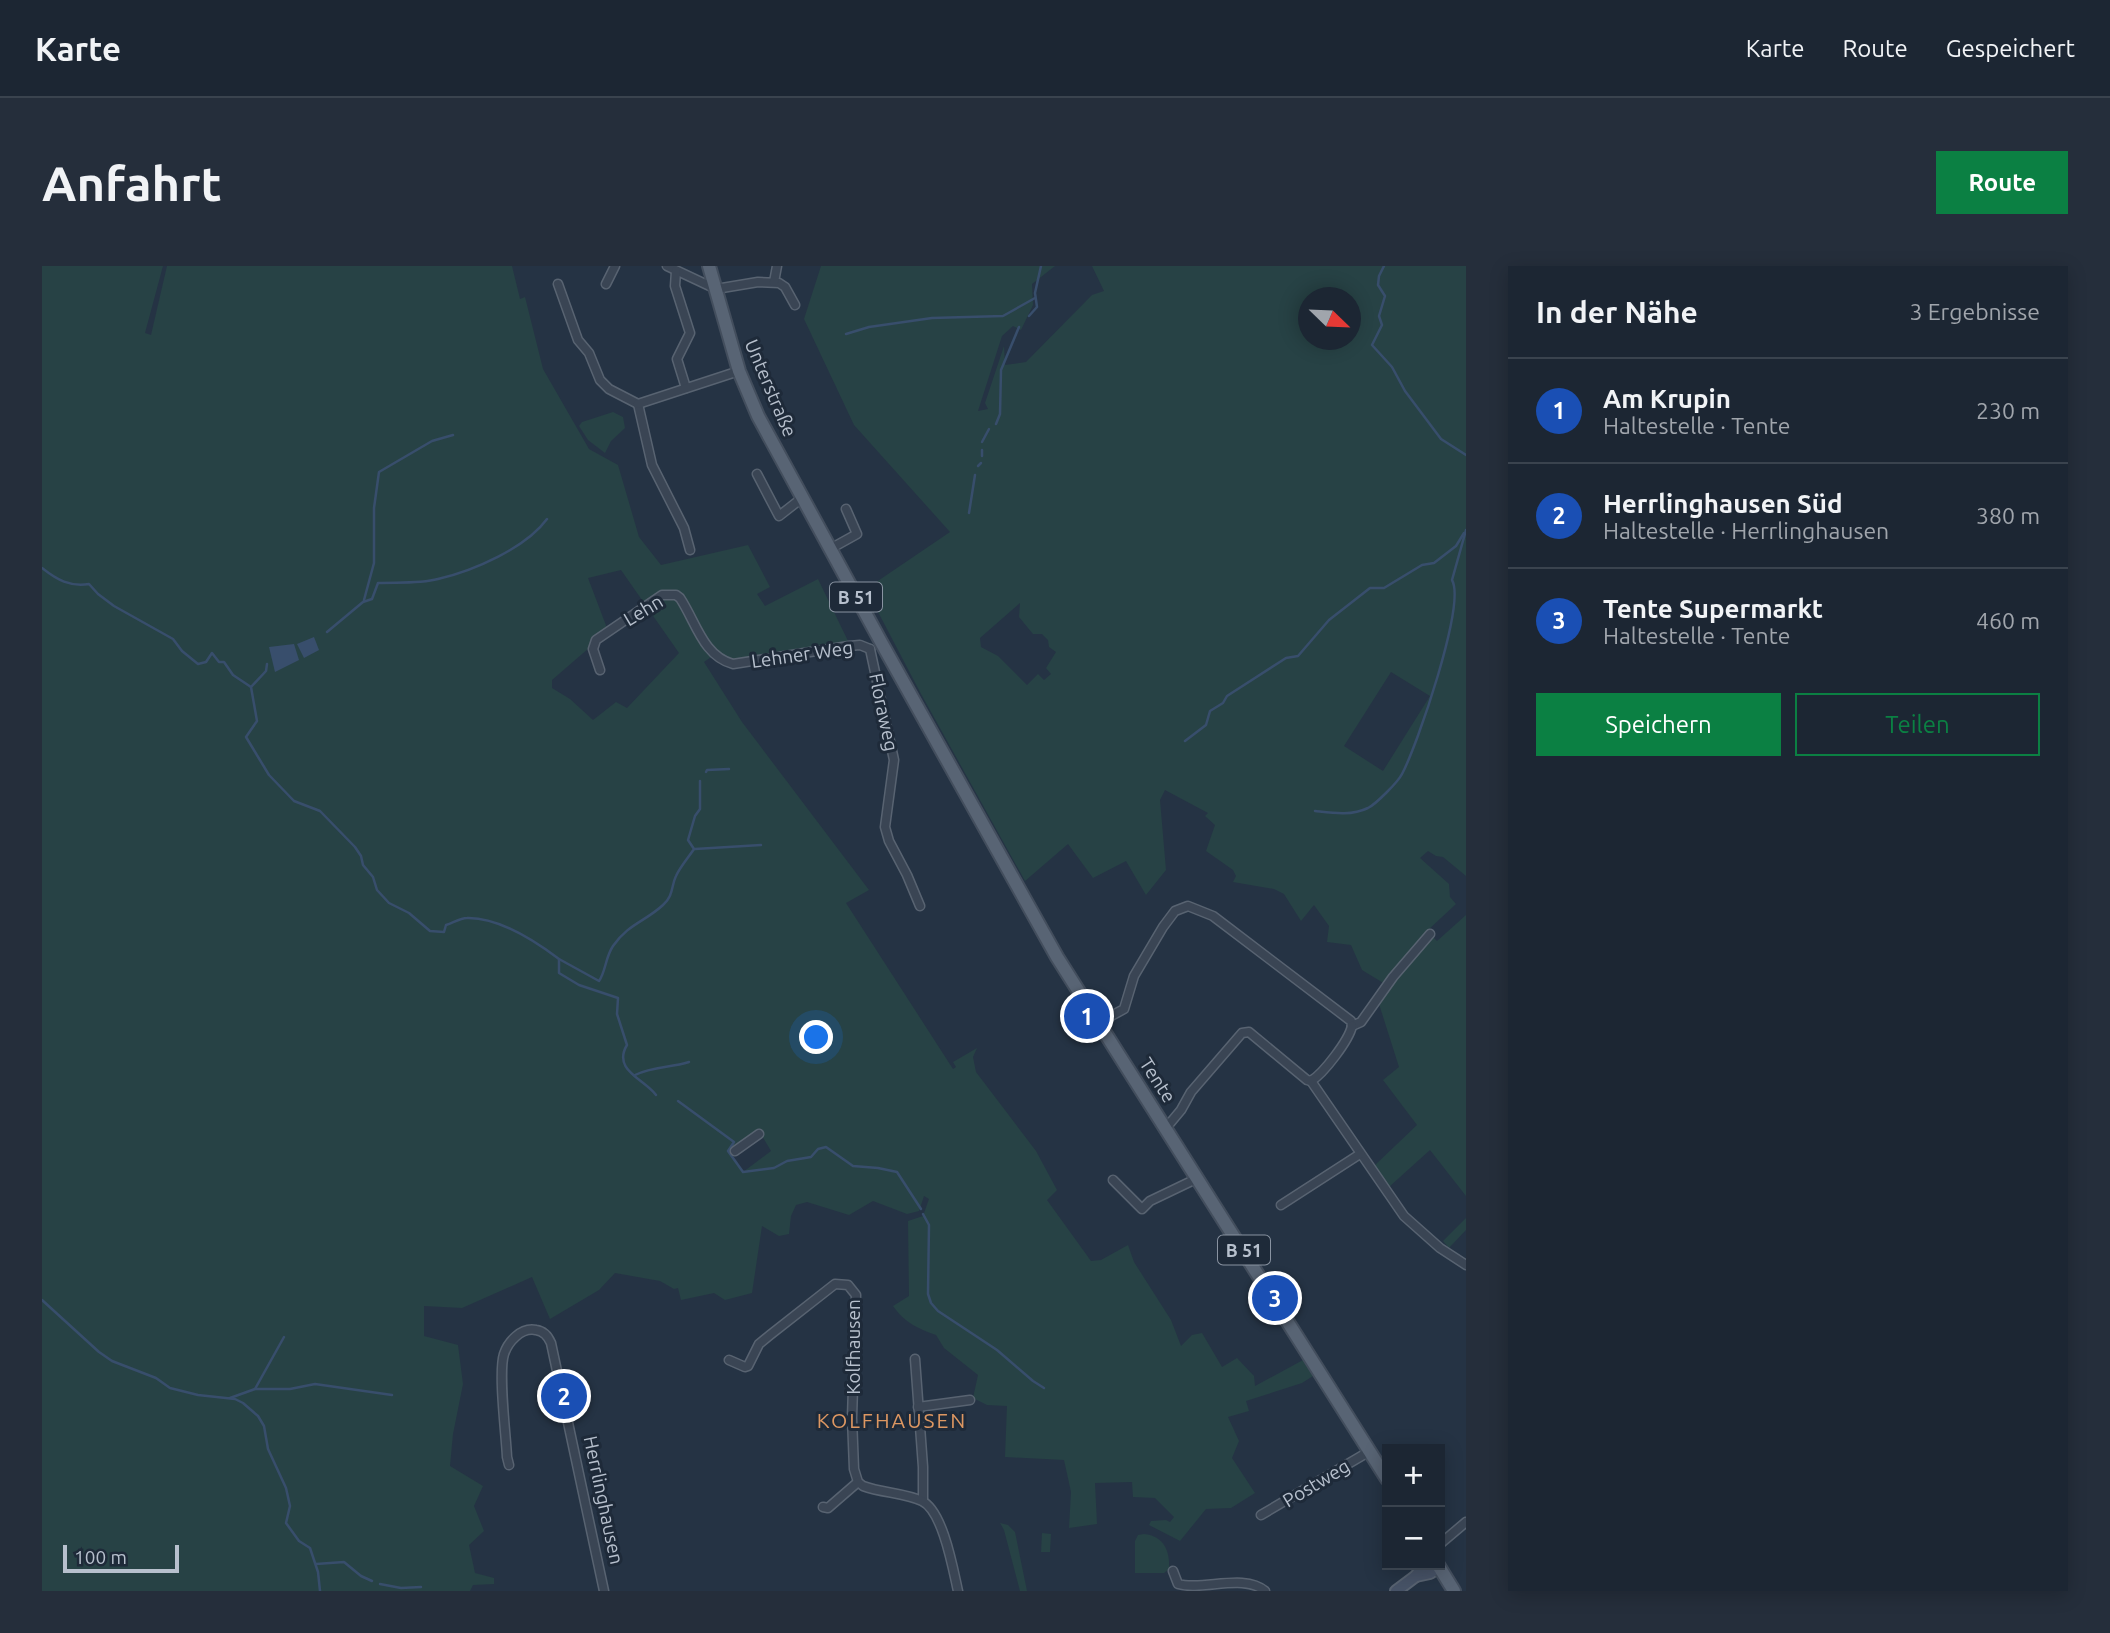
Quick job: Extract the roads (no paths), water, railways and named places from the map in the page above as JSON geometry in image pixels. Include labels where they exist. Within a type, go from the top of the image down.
[{"type":"main road","name":"Unterstraße","points":[[709,266],[740,371],[758,416],[831,549],[875,645],[911,695]]},
{"type":"main road","name":"Tente","points":[[911,695],[1034,917],[1098,1023],[1382,1471]]},
{"type":"main road","points":[[1441,1570],[1454,1591]]},
{"type":"street","points":[[606,284],[615,266]]},
{"type":"street","points":[[667,266],[716,289],[774,282],[785,287],[795,305]]},
{"type":"street","points":[[774,282],[777,266]]},
{"type":"street","points":[[676,271],[675,286],[690,333],[677,359],[686,388]]},
{"type":"street","points":[[558,284],[578,340],[589,353],[600,380],[611,390],[638,404],[740,371]]},
{"type":"street","points":[[638,404],[652,464],[684,528],[690,550]]},
{"type":"street","points":[[757,474],[779,516],[802,498]]},
{"type":"street","points":[[831,549],[857,534],[846,509]]},
{"type":"street","name":"Lehn","points":[[600,670],[593,649],[596,639],[662,595],[676,595],[680,598],[707,649],[720,660],[733,664]]},
{"type":"street","name":"Lehner Weg","points":[[733,664],[849,646],[875,645]]},
{"type":"street","name":"Floraweg","points":[[875,645],[894,760],[885,827],[920,906]]},
{"type":"street","points":[[1098,1023],[1124,1009],[1134,976],[1163,927],[1175,911],[1188,906],[1213,916],[1351,1021],[1352,1026]]},
{"type":"street","points":[[1311,1081],[1342,1044],[1352,1026],[1361,1022],[1430,934]]},
{"type":"street","points":[[1166,1128],[1191,1092],[1242,1033],[1249,1032],[1311,1081],[1404,1216],[1440,1248],[1466,1265]]},
{"type":"street","points":[[735,1152],[759,1134]]},
{"type":"street","points":[[1281,1205],[1360,1154]]},
{"type":"street","points":[[1113,1180],[1142,1209],[1150,1201],[1198,1178]]},
{"type":"street","name":"Kolfhausen","points":[[729,1360],[748,1366],[759,1345],[770,1335],[835,1284],[849,1285],[856,1295],[852,1419],[854,1469],[858,1482]]},
{"type":"street","name":"Herrlinghausen","points":[[509,1465],[506,1458],[503,1356],[516,1336],[528,1330],[538,1330],[547,1335],[551,1343],[604,1591]]},
{"type":"street","points":[[915,1359],[923,1501]]},
{"type":"street","points":[[918,1407],[970,1400]]},
{"type":"street","name":"Postweg","points":[[1261,1516],[1370,1451]]},
{"type":"street","points":[[822,1507],[828,1508],[858,1482],[874,1490],[923,1501],[934,1510],[938,1518],[958,1591]]},
{"type":"street","points":[[1445,1540],[1466,1522]]},
{"type":"street","points":[[1396,1591],[1420,1570]]},
{"type":"street","points":[[1416,1576],[1434,1570]]},
{"type":"street","points":[[1173,1572],[1178,1584],[1188,1589],[1216,1590],[1251,1585],[1265,1591]]},
{"type":"water","points":[[314,637],[319,650],[304,658],[297,644]]},
{"type":"water","points":[[294,644],[299,660],[275,672],[269,647]]},
{"type":"waterway","points":[[1029,316],[1037,307],[1035,293],[1041,266]]},
{"type":"waterway","points":[[1384,266],[1378,285],[1385,296],[1379,316],[1382,325],[1372,345],[1392,367],[1405,391],[1441,439],[1466,455]]},
{"type":"waterway","points":[[846,334],[869,327],[932,318],[1003,316],[1035,298]]},
{"type":"waterway","points":[[996,424],[1000,414],[1001,370],[1019,327]]},
{"type":"waterway","points":[[982,442],[989,429]]},
{"type":"waterway","points":[[364,600],[374,563],[374,508],[379,472],[432,441],[453,435]]},
{"type":"waterway","points":[[982,450],[982,456]]},
{"type":"waterway","points":[[978,466],[981,463]]},
{"type":"waterway","points":[[969,513],[975,475]]},
{"type":"waterway","points":[[327,632],[363,602],[372,599],[378,583],[431,581],[467,570],[513,549],[538,530],[547,519]]},
{"type":"waterway","points":[[1315,811],[1362,811],[1376,802],[1402,774],[1428,707],[1446,645],[1452,616],[1452,580],[1466,530]]},
{"type":"waterway","points":[[1185,741],[1206,725],[1210,711],[1223,703],[1227,696],[1286,658],[1298,656],[1329,620],[1370,588],[1384,588],[1422,565],[1434,563],[1456,546],[1464,533]]},
{"type":"waterway","points":[[42,568],[64,582],[89,584],[114,606],[173,639],[182,651],[198,664],[206,662],[212,653],[219,662],[224,662],[233,675],[251,687],[257,721],[246,737],[269,775],[294,801],[320,811],[355,847],[363,865],[373,877],[377,890],[389,903],[409,913],[430,931],[444,932],[446,925],[467,918],[492,921],[528,938],[559,959],[559,973],[579,985],[618,998],[617,1014],[627,1045],[623,1054],[626,1068],[656,1095]]},
{"type":"waterway","points":[[251,687],[266,671],[267,664]]},
{"type":"waterway","points":[[706,772],[729,769]]},
{"type":"waterway","points":[[559,959],[599,981],[610,951],[619,939],[667,901],[674,880],[694,849],[688,840],[695,816],[700,809],[700,781]]},
{"type":"waterway","points":[[695,849],[761,845]]},
{"type":"waterway","points":[[635,1075],[689,1062]]},
{"type":"waterway","points":[[678,1101],[734,1142],[728,1151],[743,1172],[774,1168],[787,1161],[811,1157],[818,1149],[826,1147],[853,1166],[897,1172],[921,1209]]},
{"type":"waterway","points":[[923,1214],[929,1225],[928,1294],[931,1303],[938,1311],[997,1350],[1044,1388]]},
{"type":"waterway","points":[[42,1300],[112,1361],[156,1378],[170,1388],[198,1395],[235,1399],[258,1416],[264,1426],[268,1449],[286,1488],[290,1506],[286,1523],[299,1541],[310,1548],[318,1572],[320,1591]]},
{"type":"waterway","points":[[255,1389],[284,1337]]},
{"type":"waterway","points":[[230,1398],[255,1389],[290,1389],[315,1384],[392,1395]]},
{"type":"waterway","points":[[316,1564],[344,1562],[372,1581]]},
{"type":"waterway","points":[[380,1584],[401,1588],[421,1587]]},
{"type":"place","name":"Am Krupin","points":[[1087,1016]]},
{"type":"place","name":"Tente Supermarkt","points":[[1275,1298]]},
{"type":"place","name":"Herrlinghausen Süd","points":[[564,1396]]},
{"type":"district","name":"KOLFHAUSEN","points":[[892,1420]]}]
